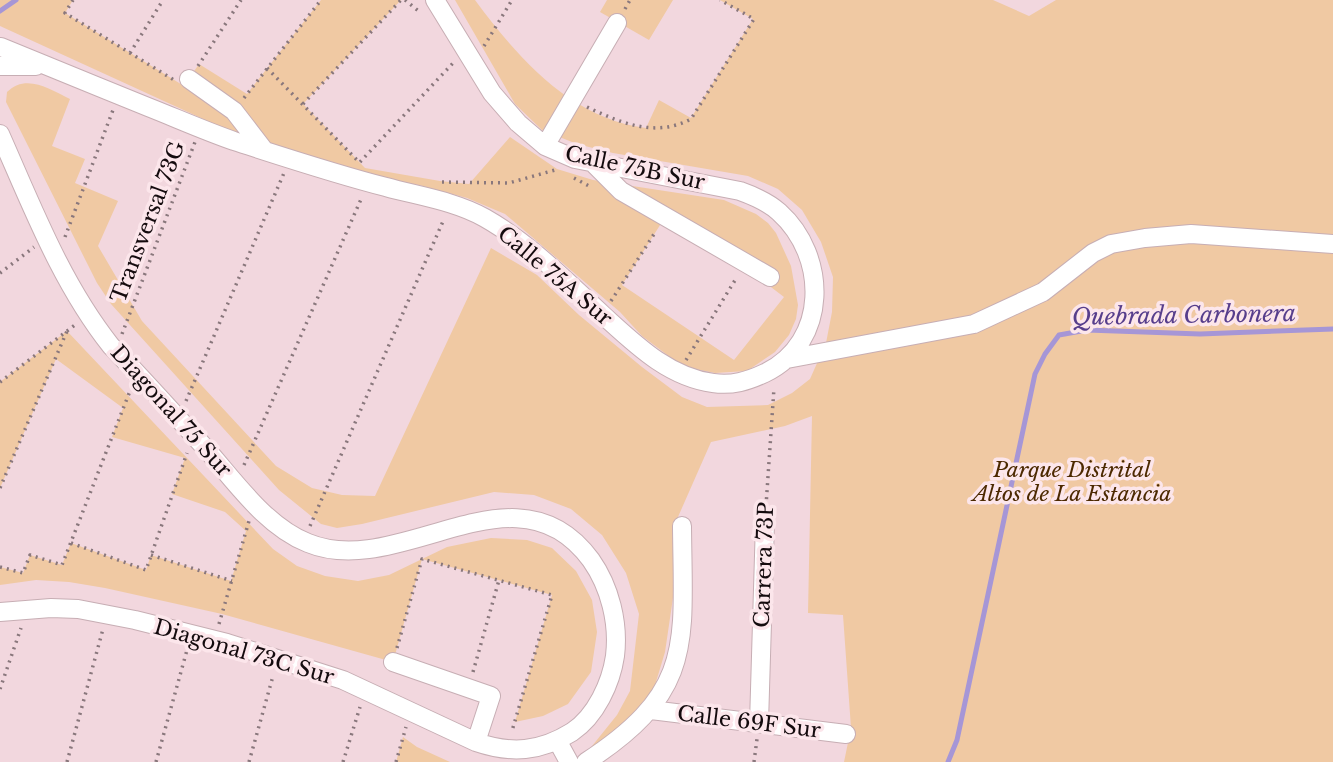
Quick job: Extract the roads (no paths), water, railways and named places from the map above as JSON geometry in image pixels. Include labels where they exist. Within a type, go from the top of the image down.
[{"type":"street","name":"Calle 75B Sur","points":[[435,0],[504,107],[531,136],[545,146],[584,161],[725,187],[753,195],[777,210],[803,246],[812,271],[815,297],[814,314],[801,344],[781,364]]},
{"type":"street","points":[[545,146],[617,23]]},
{"type":"street","points":[[0,46],[0,66]]},
{"type":"street","name":"Calle 75A Sur","points":[[0,46],[200,128],[377,185],[450,205],[483,218],[505,231],[630,340],[678,374],[715,383],[749,381],[781,364],[974,324],[1043,292],[1093,253],[1111,244],[1145,237],[1191,234],[1333,244]]},
{"type":"street","name":"Calle 75A Sur","points":[[0,66],[50,67]]},
{"type":"street","points":[[187,83],[215,95],[234,111],[264,150]]},
{"type":"street","name":"Diagonal 75 Sur","points":[[0,134],[57,260],[88,315],[116,351],[272,520],[304,541],[328,549],[351,550],[400,542],[505,517],[531,520],[557,530],[578,545],[598,570],[607,589],[614,615],[615,654],[605,691],[590,714],[575,730],[557,740]]},
{"type":"street","points":[[584,161],[621,191],[770,277]]},
{"type":"street","name":"Carrera 73P","points":[[759,723],[765,522]]},
{"type":"street","points":[[586,762],[619,739],[651,710],[672,676],[682,625],[682,526]]},
{"type":"street","name":"Diagonal 73C Sur","points":[[0,612],[78,609],[214,640],[365,690],[476,742]]},
{"type":"street","points":[[393,662],[491,696],[476,742],[506,750],[533,750],[557,740],[569,762]]},
{"type":"street","name":"Calle 69F Sur","points":[[651,710],[846,734]]},
{"type":"waterway","points":[[0,11],[16,0]]},
{"type":"waterway","name":"Quebrada Carbonera","points":[[948,762],[957,740],[1035,374],[1059,335],[1087,330],[1200,334],[1333,329]]},
{"type":"park label","name":"Parque Distrital Altos de La Estancia","points":[[1072,482]]}]
